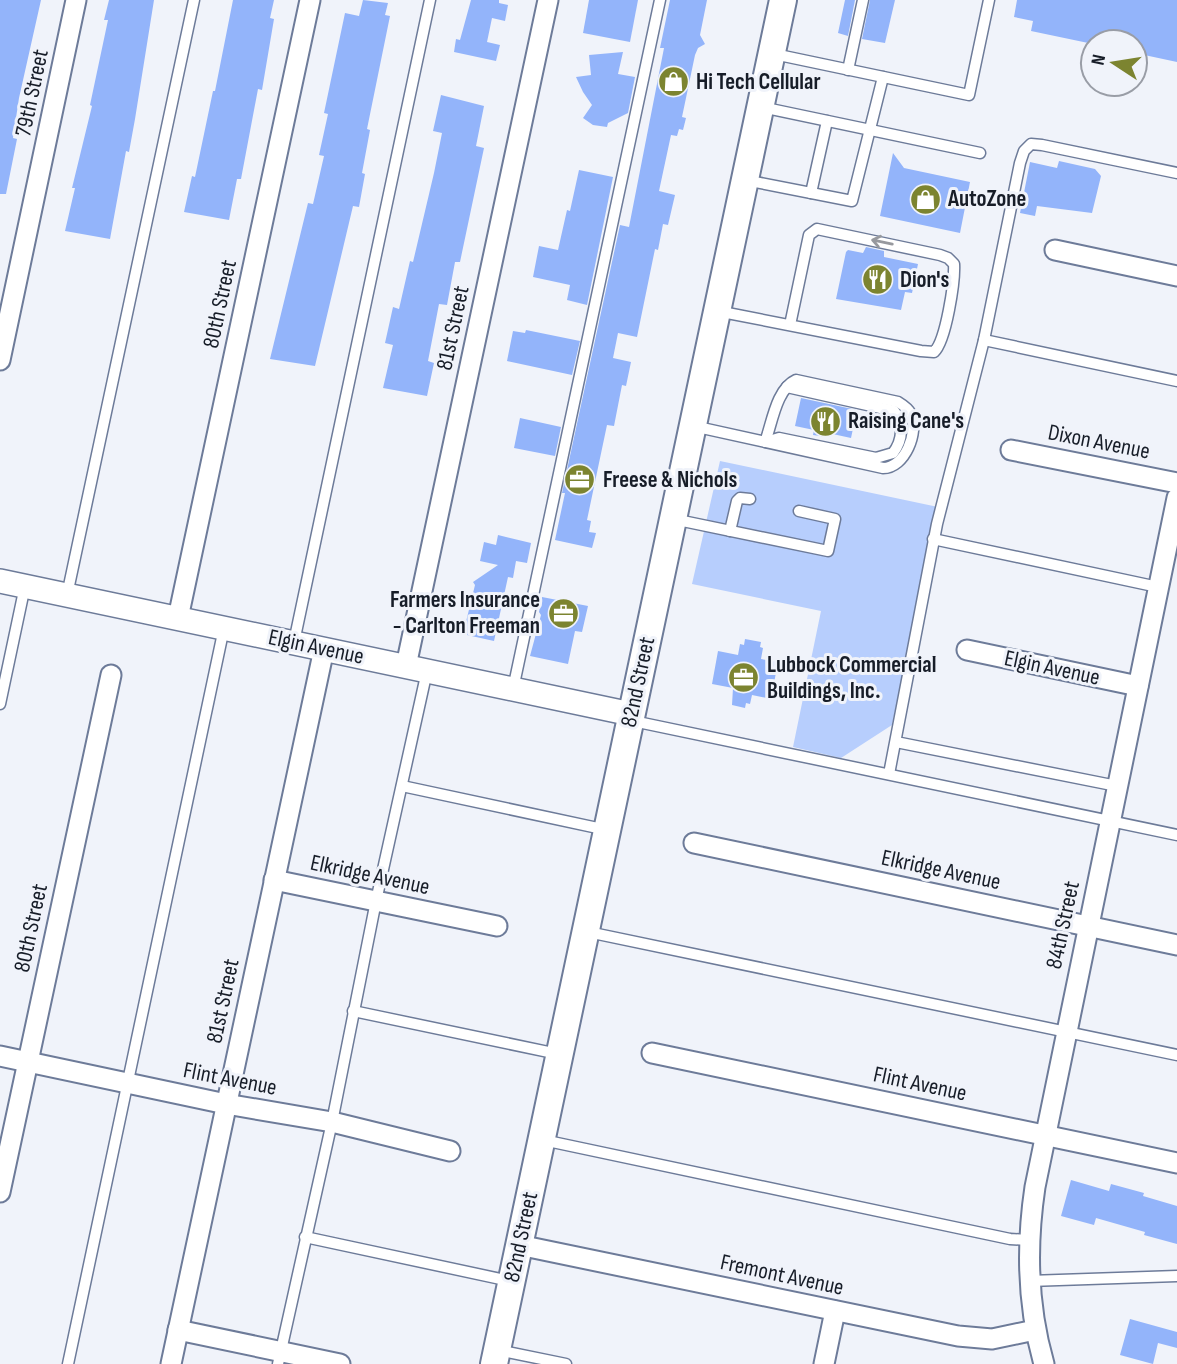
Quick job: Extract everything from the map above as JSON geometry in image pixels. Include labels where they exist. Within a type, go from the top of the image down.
[{"type":"main road","name":"82nd Street","points":[[495,1357],[783,0]]},
{"type":"street","name":"79th Street","points":[[0,359],[76,0]]},
{"type":"street","name":"80th Street","points":[[178,618],[310,0]]},
{"type":"street","name":"81st Street","points":[[417,669],[548,0]]},
{"type":"street","points":[[1055,250],[1177,276]]},
{"type":"street","name":"Dixon Avenue","points":[[1011,450],[1177,483]]},
{"type":"street","name":"84th Street","points":[[1044,1364],[1035,1330],[1029,1281],[1029,1240],[1035,1187],[1177,498]]},
{"type":"street","name":"Elgin Avenue","points":[[0,581],[513,689],[631,717]]},
{"type":"street","name":"81st Street","points":[[171,1364],[324,649]]},
{"type":"street","name":"Elgin Avenue","points":[[967,650],[1138,686]]},
{"type":"street","name":"80th Street","points":[[0,1192],[111,676]]},
{"type":"street","name":"Elkridge Avenue","points":[[694,843],[1177,945]]},
{"type":"street","name":"Elkridge Avenue","points":[[274,880],[497,926]]},
{"type":"street","name":"Flint Avenue","points":[[653,1054],[1177,1163]]},
{"type":"street","name":"Flint Avenue","points":[[0,1056],[226,1104],[332,1122],[450,1151]]},
{"type":"street","name":"Fremont Avenue","points":[[519,1245],[976,1339],[992,1339],[1035,1330]]},
{"type":"street","points":[[824,1364],[835,1311]]},
{"type":"street","points":[[178,1330],[280,1358],[340,1364]]},
{"type":"lane","points":[[67,595],[194,0]]},
{"type":"lane","points":[[294,642],[430,0]]},
{"type":"lane","points":[[513,689],[660,0]]},
{"type":"lane","points":[[848,70],[863,0]]},
{"type":"lane","points":[[771,54],[969,95],[989,0]]},
{"type":"lane","points":[[745,180],[852,201],[883,77]]},
{"type":"lane","points":[[760,107],[980,153]]},
{"type":"lane","points":[[811,193],[827,121]]},
{"type":"lane","points":[[889,774],[933,539],[984,340],[1024,151],[1031,144],[1042,145],[1177,173]]},
{"type":"lane","points":[[717,311],[921,351],[934,352],[941,340],[955,276],[954,264],[948,258],[824,229],[812,231],[790,325]]},
{"type":"lane","points":[[984,340],[1177,381]]},
{"type":"lane","points":[[692,426],[765,442],[779,438],[876,458],[893,453],[899,444],[901,427],[894,411],[787,387],[781,395],[765,442]]},
{"type":"lane","points":[[730,531],[737,501],[740,498],[750,499]]},
{"type":"lane","points":[[673,519],[828,551],[835,519],[799,511]]},
{"type":"lane","points":[[933,539],[1158,587]]},
{"type":"lane","points":[[0,704],[25,586]]},
{"type":"lane","points":[[68,1364],[224,628]]},
{"type":"lane","points":[[280,1358],[402,786],[417,669]]},
{"type":"lane","points":[[631,717],[1177,835]]},
{"type":"lane","points":[[896,742],[1117,786]]},
{"type":"lane","points":[[402,786],[607,830]]},
{"type":"lane","points":[[586,932],[1177,1055]]},
{"type":"lane","points":[[354,1011],[559,1055]]},
{"type":"lane","points":[[541,1140],[1010,1239],[1029,1240]]},
{"type":"lane","points":[[305,1237],[512,1281]]},
{"type":"lane","points":[[1029,1281],[1177,1276]]},
{"type":"lane","points":[[495,1357],[566,1364]]},
{"type":"shaded area","points":[[720,461],[938,507],[892,725],[841,758],[793,747],[821,611],[692,584]]},
{"type":"building","points":[[0,0],[41,0],[19,98],[13,138],[17,139],[6,194],[0,194]]},
{"type":"building","points":[[109,0],[154,0],[129,152],[126,151],[110,239],[65,231],[75,188],[72,188],[92,106],[90,105],[108,20],[104,20]]},
{"type":"building","points":[[233,0],[274,0],[270,18],[274,19],[262,90],[258,89],[241,179],[237,179],[229,220],[184,212],[215,91]]},
{"type":"building","points":[[363,0],[388,3],[385,15],[390,16],[367,129],[370,130],[359,207],[353,206],[315,366],[270,359],[308,203],[313,204],[324,156],[319,155],[328,114],[324,113],[345,13],[359,16]]},
{"type":"building","points":[[471,0],[499,0],[499,3],[508,5],[505,21],[492,18],[487,42],[500,45],[496,61],[454,52],[456,39],[460,40]]},
{"type":"building","points":[[589,0],[638,0],[630,42],[583,33]]},
{"type":"building","points":[[670,0],[707,0],[700,35],[705,44],[698,48],[695,55],[682,117],[686,118],[683,130],[679,129],[677,136],[671,135],[659,191],[675,195],[668,225],[663,224],[658,250],[655,249],[637,337],[618,333],[613,358],[631,362],[626,386],[622,385],[614,426],[607,425],[587,520],[591,521],[589,532],[596,533],[592,548],[555,540],[565,493],[562,493],[620,225],[629,227],[664,48],[660,48]]},
{"type":"building","points":[[845,0],[855,0],[848,36],[838,33]]},
{"type":"building","points":[[870,0],[895,0],[885,43],[862,39]]},
{"type":"building","points":[[1017,0],[1177,0],[1177,62],[1149,56],[1149,28],[1079,28],[1079,41],[1031,31],[1033,21],[1014,17]]},
{"type":"building","points":[[623,52],[618,74],[635,77],[628,113],[608,123],[607,127],[593,125],[583,118],[592,105],[576,77],[591,75],[589,55]]},
{"type":"building","points":[[441,95],[484,106],[476,146],[484,148],[460,262],[455,262],[447,305],[439,304],[428,361],[434,363],[427,396],[383,388],[393,345],[385,343],[393,307],[399,309],[410,261],[413,262],[434,173],[442,133],[433,131]]},
{"type":"building","name":"AutoZone","points":[[893,153],[904,168],[970,182],[960,233],[880,216]]},
{"type":"building","points":[[1059,161],[1095,169],[1101,176],[1092,213],[1037,206],[1035,216],[1020,213],[1030,162],[1057,168]]},
{"type":"building","points":[[579,170],[613,177],[587,305],[567,300],[570,285],[533,277],[539,246],[558,250]]},
{"type":"building","name":"Dion's","points":[[866,247],[884,251],[884,257],[918,264],[912,293],[905,292],[901,310],[836,299],[846,252],[848,250],[863,253]]},
{"type":"building","points":[[526,330],[580,341],[572,375],[507,361],[513,331],[525,333]]},
{"type":"building","name":"Raising Cane's","points":[[801,398],[857,410],[851,438],[828,433],[827,437],[813,435],[814,430],[795,426]]},
{"type":"building","points":[[520,418],[561,427],[555,456],[514,448]]},
{"type":"building","points":[[498,535],[531,543],[527,563],[516,561],[513,578],[508,577],[494,641],[467,635],[464,630],[475,585],[473,582],[498,565],[480,561],[484,542],[496,545]]},
{"type":"building","points":[[542,597],[588,606],[582,632],[575,631],[568,664],[530,656],[541,615],[539,612]]},
{"type":"building","name":"Lubbock Commercial Buildings, Inc.","points":[[745,639],[761,642],[761,659],[778,662],[771,699],[752,695],[750,704],[746,703],[745,708],[732,705],[733,688],[712,684],[718,651],[738,655],[740,644],[744,645]]},
{"type":"building","points":[[1071,1180],[1109,1191],[1111,1184],[1177,1206],[1177,1244],[1096,1218],[1094,1225],[1061,1216]]},
{"type":"building","points":[[1130,1319],[1177,1332],[1177,1348],[1158,1343],[1153,1364],[1120,1355]]},
{"type":"place","name":"Hi Tech Cellular","points":[[673,82]]},
{"type":"place","name":"AutoZone","points":[[925,199]]},
{"type":"place","name":"Dion's","points":[[877,280]]},
{"type":"place","name":"Raising Cane's","points":[[825,421]]},
{"type":"place","name":"Freese & Nichols","points":[[580,480]]},
{"type":"place","name":"Farmers Insurance - Carlton Freeman","points":[[563,613]]},
{"type":"place","name":"Lubbock Commercial Buildings, Inc.","points":[[744,678]]}]
